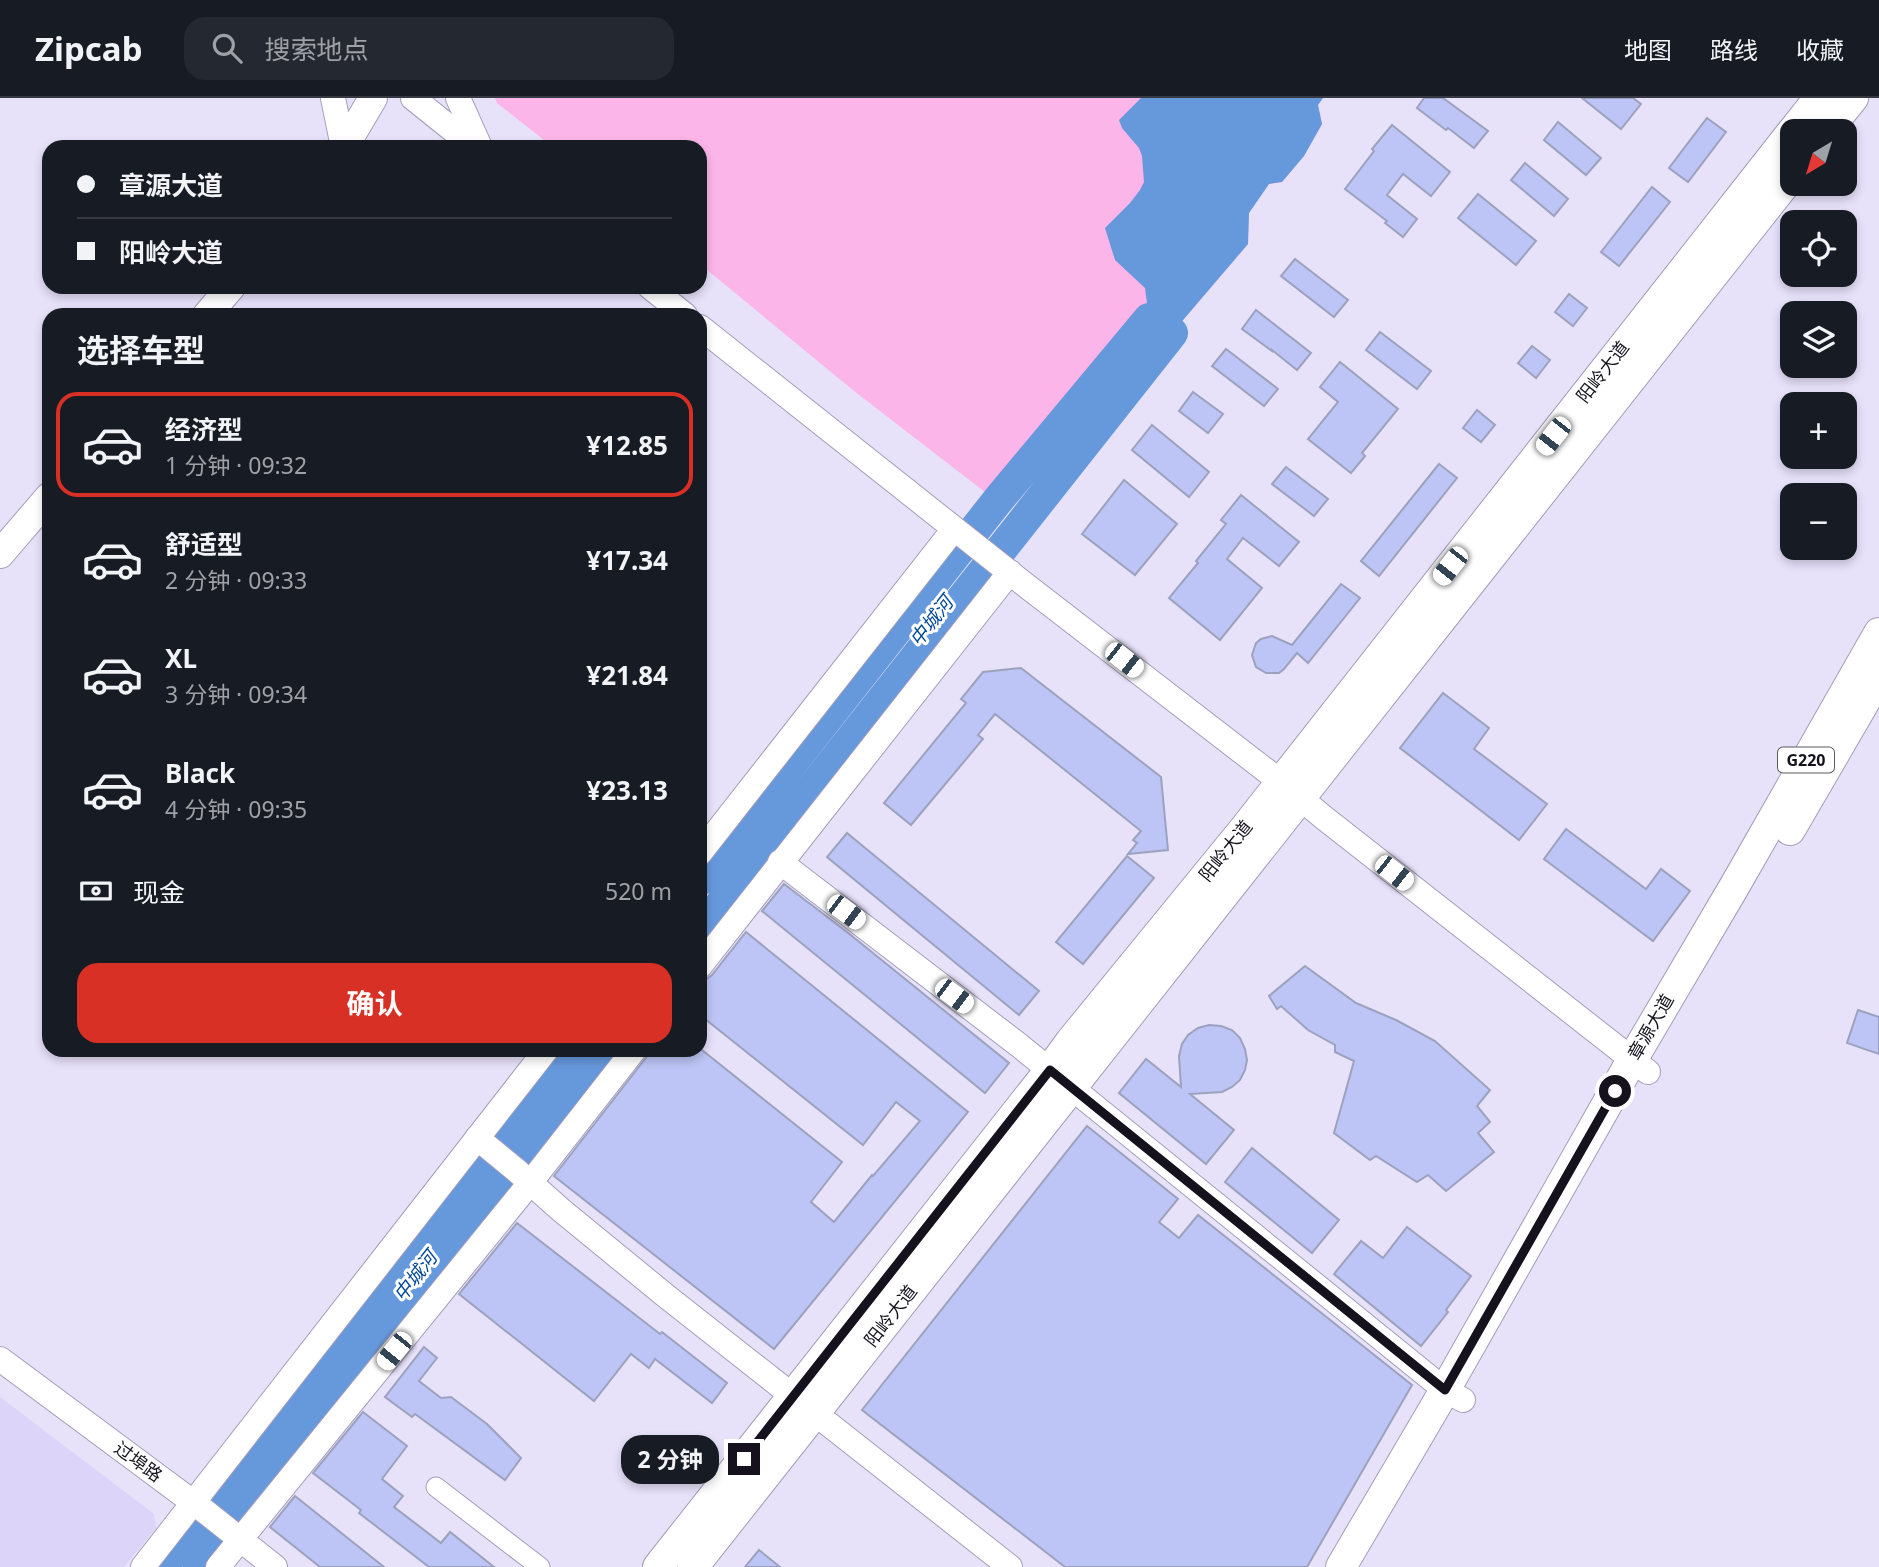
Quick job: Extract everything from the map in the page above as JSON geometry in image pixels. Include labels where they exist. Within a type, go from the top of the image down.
[{"type":"main road","points":[[348,140],[373,98]]},
{"type":"main road","name":"阳岭大道","points":[[1802,119],[1819,98]]},
{"type":"main road","points":[[1836,119],[1853,98]]},
{"type":"main road","name":"阳岭大道","points":[[1291,790],[1780,148]]},
{"type":"main road","name":"阳岭大道","points":[[658,1567],[803,1405],[1061,1079],[1071,1041],[1291,790],[1780,190]]},
{"type":"main road","points":[[213,308],[225,294]]},
{"type":"main road","points":[[0,554],[42,505]]},
{"type":"main road","name":"章源大道","points":[[1365,1567],[1454,1395],[1640,1066],[1734,887],[1879,633]]},
{"type":"main road","name":"章源大道","points":[[1640,1066],[1879,677]]},
{"type":"main road","name":"章源大道","points":[[1341,1567],[1454,1395]]},
{"type":"main road","name":"阳岭大道","points":[[692,1567],[803,1405]]},
{"type":"street","points":[[333,98],[342,140]]},
{"type":"street","points":[[413,98],[465,140]]},
{"type":"street","points":[[458,98],[477,140]]},
{"type":"street","points":[[659,294],[676,308]]},
{"type":"street","points":[[707,333],[1640,1066]]},
{"type":"street","points":[[707,844],[960,533]]},
{"type":"street","points":[[707,956],[1005,568]]},
{"type":"street","points":[[780,862],[1061,1079],[1454,1395]]},
{"type":"street","points":[[143,1567],[198,1506],[482,1142],[541,1057]]},
{"type":"street","points":[[218,1567],[237,1536],[523,1177],[628,1057]]},
{"type":"street","points":[[482,1142],[561,1210],[803,1405],[1010,1567]]},
{"type":"street","name":"过埠路","points":[[0,1359],[198,1506],[275,1567]]},
{"type":"street","points":[[436,1487],[540,1567]]},
{"type":"shaded area","points":[[495,98],[1323,98],[1318,105],[1322,124],[1304,156],[1282,182],[1269,184],[1249,212],[1248,244],[1172,333],[1149,319],[994,499],[854,391],[707,270],[707,140],[544,140],[497,103]]},
{"type":"shaded area","points":[[0,1397],[154,1514],[156,1528],[124,1567],[0,1567]]},
{"type":"water","points":[[1141,98],[1323,98],[1318,105],[1322,124],[1304,156],[1282,182],[1269,184],[1249,213],[1248,244],[1172,333],[1149,319],[1145,288],[1115,260],[1105,228],[1130,203],[1144,182],[1139,148],[1122,128],[1119,120]]},
{"type":"building","points":[[1424,98],[1443,98],[1488,131],[1474,148],[1417,108]]},
{"type":"building","points":[[1582,98],[1633,98],[1641,104],[1621,129]]},
{"type":"building","points":[[1707,118],[1726,132],[1688,182],[1669,168]]},
{"type":"building","points":[[1558,122],[1601,158],[1586,175],[1544,140]]},
{"type":"building","points":[[1392,125],[1450,172],[1431,196],[1403,174],[1387,195],[1417,219],[1403,237],[1385,223],[1387,221],[1345,189]]},
{"type":"building","points":[[1525,163],[1568,199],[1554,216],[1511,180]]},
{"type":"building","points":[[1652,187],[1670,202],[1619,266],[1601,252]]},
{"type":"building","points":[[1478,194],[1536,241],[1516,265],[1458,218]]},
{"type":"building","points":[[1295,259],[1348,300],[1334,317],[1281,276]]},
{"type":"building","points":[[1569,294],[1587,308],[1573,326],[1555,312]]},
{"type":"building","points":[[1256,310],[1311,353],[1297,370],[1242,329]]},
{"type":"building","points":[[1380,332],[1431,371],[1417,389],[1366,350]]},
{"type":"building","points":[[1532,346],[1550,360],[1536,378],[1518,363]]},
{"type":"building","points":[[1226,349],[1278,389],[1264,406],[1212,366]]},
{"type":"building","points":[[1340,362],[1398,409],[1362,453],[1365,456],[1351,473],[1308,439],[1338,402],[1320,387]]},
{"type":"building","points":[[1193,392],[1223,414],[1208,433],[1179,411]]},
{"type":"building","points":[[1477,410],[1495,425],[1481,442],[1463,428]]},
{"type":"building","points":[[1152,425],[1209,472],[1189,497],[1132,450]]},
{"type":"building","points":[[1439,464],[1457,478],[1379,576],[1361,561]]},
{"type":"building","points":[[1286,467],[1328,499],[1314,516],[1272,484]]},
{"type":"building","points":[[1124,480],[1177,524],[1135,575],[1082,534]]},
{"type":"building","points":[[1241,495],[1299,542],[1279,566],[1243,538],[1227,559],[1262,588],[1220,640],[1169,598],[1226,524],[1221,520]]},
{"type":"building","points":[[1341,584],[1360,598],[1308,663],[1297,653],[1279,673],[1266,673],[1256,667],[1252,655],[1256,643],[1272,636],[1292,645]]},
{"type":"building","points":[[1021,668],[1161,777],[1168,850],[1128,854],[1137,843],[1133,840],[1141,831],[995,714],[978,735],[983,739],[911,825],[884,803],[966,703],[961,699],[983,672]]},
{"type":"building","points":[[1443,693],[1489,728],[1474,749],[1547,804],[1519,840],[1400,748]]},
{"type":"building","points":[[1566,829],[1646,889],[1661,869],[1690,891],[1653,941],[1544,859]]},
{"type":"building","points":[[847,833],[1039,991],[1019,1015],[827,857]]},
{"type":"building","points":[[1127,856],[1154,878],[1083,964],[1056,942]]},
{"type":"building","points":[[784,884],[1009,1063],[985,1093],[762,911]]},
{"type":"building","points":[[746,932],[968,1112],[774,1349],[554,1176],[647,1057],[707,1057],[707,1054],[842,1162],[811,1202],[834,1222],[920,1121],[896,1102],[863,1145],[707,1021],[707,979]]},
{"type":"building","points":[[1305,966],[1356,1003],[1435,1041],[1490,1090],[1477,1106],[1490,1122],[1478,1133],[1494,1152],[1446,1191],[1428,1175],[1417,1182],[1376,1156],[1370,1160],[1334,1133],[1354,1061],[1335,1052],[1335,1045],[1308,1030],[1281,1006],[1277,1009],[1269,996]]},
{"type":"building","points":[[1858,1010],[1879,1017],[1879,1054],[1847,1043]]},
{"type":"building","points":[[1209,1025],[1232,1030],[1240,1038],[1247,1060],[1240,1080],[1232,1087],[1222,1092],[1190,1094],[1234,1130],[1206,1164],[1119,1093],[1146,1059],[1181,1087],[1179,1056],[1182,1044],[1188,1035]]},
{"type":"building","points":[[1087,1126],[1178,1199],[1159,1222],[1179,1238],[1198,1215],[1412,1385],[1307,1567],[1065,1567],[862,1410]]},
{"type":"building","points":[[1252,1148],[1339,1220],[1312,1253],[1225,1182]]},
{"type":"building","points":[[517,1223],[727,1383],[712,1403],[655,1359],[649,1368],[631,1354],[594,1401],[459,1294]]},
{"type":"building","points":[[1407,1227],[1471,1276],[1446,1310],[1448,1312],[1421,1346],[1334,1274],[1361,1241],[1383,1258]]},
{"type":"building","points":[[424,1347],[437,1358],[419,1381],[441,1398],[451,1397],[487,1424],[521,1458],[505,1480],[415,1414],[412,1417],[385,1397]]},
{"type":"building","points":[[363,1412],[407,1446],[382,1479],[403,1496],[394,1507],[441,1543],[450,1532],[494,1567],[429,1567],[359,1513],[361,1510],[313,1473]]},
{"type":"building","points":[[295,1496],[384,1567],[320,1567],[270,1527]]},
{"type":"building","points":[[759,1550],[780,1567],[745,1567]]},
{"type":"waterway","name":"中城河","points":[[707,871],[998,500],[1149,319],[1172,333],[707,922]]},
{"type":"waterway","name":"中城河","points":[[162,1567],[562,1057]]},
{"type":"waterway","name":"中城河","points":[[199,1567],[600,1057]]},
{"type":"route","points":[[744,1459],[1050,1070],[1445,1390],[1615,1091]]}]
